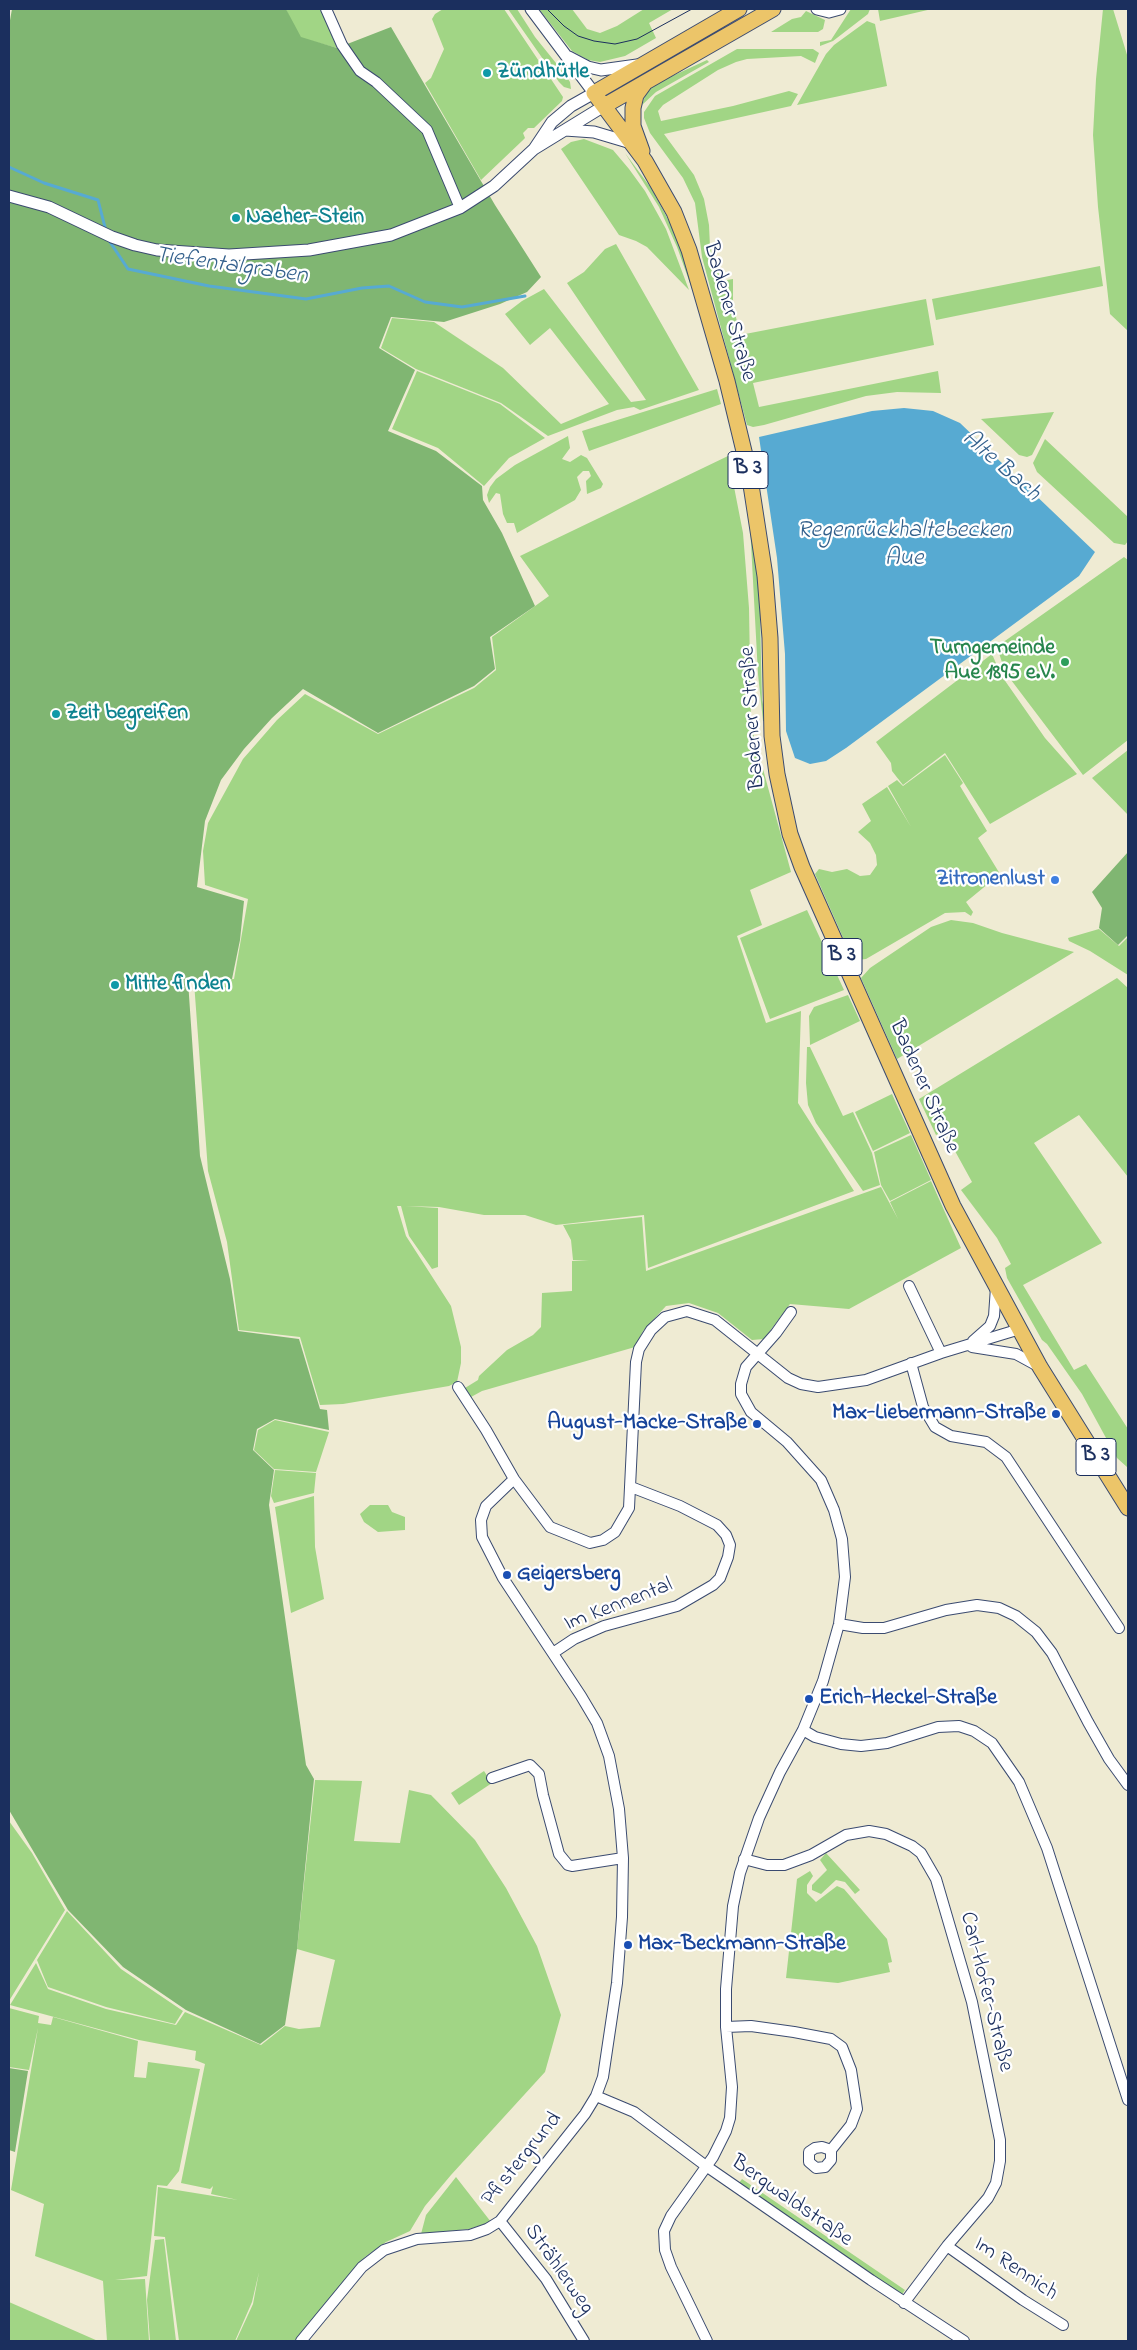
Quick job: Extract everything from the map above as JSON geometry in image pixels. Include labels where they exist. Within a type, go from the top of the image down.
[{"type":"main road","points":[[594,93],[739,9]]},
{"type":"main road","points":[[604,106],[773,9]]},
{"type":"main road","name":"Badener Straße","points":[[644,84],[634,101],[633,126],[645,162]]},
{"type":"main road","name":"Badener Straße","points":[[594,93],[645,162],[666,195],[681,228],[720,354],[741,433],[754,504],[765,576],[770,638],[772,736],[780,790],[790,834],[802,866],[953,1206],[1040,1367],[1128,1508]]},
{"type":"street","points":[[326,9],[342,45],[360,71],[376,82],[427,130],[460,208]]},
{"type":"street","points":[[531,9],[594,93],[571,106],[552,122],[534,149]]},
{"type":"street","points":[[817,9],[829,12],[840,9]]},
{"type":"street","points":[[565,55],[588,67],[601,70],[644,64]]},
{"type":"street","points":[[9,196],[50,207],[112,236],[135,245],[157,250],[193,254],[273,254],[309,250],[391,235],[460,208],[494,186],[534,149],[604,106]]},
{"type":"street","points":[[565,130],[594,132],[631,144]]},
{"type":"street","points":[[908,1286],[941,1353]]},
{"type":"street","points":[[966,1346],[990,1326],[994,1316],[996,1287]]},
{"type":"street","points":[[458,1387],[486,1430],[514,1479],[550,1527],[590,1542],[604,1540],[615,1532],[629,1508],[636,1362],[639,1349],[651,1330],[666,1317],[676,1313],[695,1312],[715,1320],[788,1378],[802,1384],[818,1387],[866,1380],[941,1353],[1020,1329]]},
{"type":"street","points":[[707,2341],[671,2267],[664,2241],[664,2231],[671,2216],[713,2157],[726,2132],[732,2108],[732,2087],[726,2027],[728,1940],[733,1906],[744,1859],[771,1789],[803,1730],[824,1681],[839,1624],[845,1559],[838,1523],[818,1476],[787,1442],[751,1412],[741,1394],[742,1375],[746,1367],[758,1355],[791,1312]]},
{"type":"street","points":[[966,1346],[1016,1354],[1040,1367]]},
{"type":"street","points":[[911,1363],[923,1407],[935,1427],[951,1436],[986,1442],[1006,1457],[1119,1628]]},
{"type":"street","points":[[514,1479],[486,1506],[481,1520],[482,1537],[503,1578],[597,1723],[609,1756],[619,1810],[623,1858],[622,1917],[617,1983],[603,2077],[596,2096]]},
{"type":"street","name":"Im Kennental","points":[[553,1653],[574,1640],[604,1626],[677,1606],[713,1585],[720,1578],[728,1557],[730,1545],[726,1535],[717,1525],[680,1506],[631,1487]]},
{"type":"street","points":[[839,1624],[863,1628],[884,1628],[946,1610],[977,1605],[999,1608],[1016,1616],[1036,1632],[1052,1653],[1092,1729],[1128,1785]]},
{"type":"street","points":[[803,1730],[815,1737],[841,1744],[861,1746],[887,1743],[938,1727],[959,1726],[974,1731],[992,1743],[1019,1782],[1047,1848],[1128,2100]]},
{"type":"street","points":[[492,1778],[530,1765],[540,1774],[543,1795],[559,1854],[568,1865],[623,1858]]},
{"type":"street","name":"Carl-Hofer-Straße","points":[[744,1859],[767,1865],[784,1865],[811,1855],[846,1835],[868,1831],[886,1834],[912,1846],[920,1853],[933,1872],[951,1926],[972,2002],[1000,2140],[1000,2162],[996,2183],[979,2210],[947,2246],[904,2303]]},
{"type":"street","points":[[726,2027],[751,2026],[807,2034],[831,2039],[842,2047],[851,2070],[857,2109],[851,2124],[840,2142],[831,2150]]},
{"type":"street","name":"Bergwaldstraße","points":[[596,2096],[634,2112],[706,2166],[904,2303],[964,2341]]},
{"type":"street","name":"Pfistergrund","points":[[301,2341],[362,2267],[384,2250],[417,2239],[470,2235],[487,2229],[500,2221],[596,2096]]},
{"type":"street","name":"Strählerweg","points":[[500,2221],[546,2279],[584,2341]]},
{"type":"street","name":"Im Rennich","points":[[947,2246],[1023,2300],[1063,2325]]},
{"type":"green space","points":[[12,9],[286,9],[301,37],[337,48],[391,27],[495,205],[541,277],[527,292],[500,304],[444,322],[391,317],[379,348],[415,370],[388,431],[436,451],[482,486],[483,500],[502,533],[535,606],[490,637],[495,669],[474,686],[378,733],[303,689],[272,718],[244,749],[221,780],[205,821],[197,887],[244,901],[240,940],[232,979],[188,981],[200,1156],[230,1279],[238,1331],[299,1339],[320,1409],[327,1410],[329,1430],[275,1419],[257,1429],[253,1450],[274,1470],[269,1505],[306,1765],[314,1779],[297,1949],[285,2025],[260,2044],[186,2010],[123,1967],[68,1910],[9,1810],[9,26]]},
{"type":"green space","points":[[286,9],[321,9],[337,48],[301,38],[293,26]]},
{"type":"green space","points":[[443,9],[504,9],[563,97],[562,101],[534,128],[528,128],[523,133],[525,138],[481,180],[425,83],[431,78],[444,49],[432,19],[435,14]]},
{"type":"green space","points":[[508,9],[517,9],[535,37],[564,73],[570,82],[571,89],[564,87],[559,82]]},
{"type":"green space","points":[[539,9],[572,9],[587,29],[600,33],[617,26],[644,9],[673,9],[649,23],[656,38],[625,56],[600,62],[588,60],[572,51]]},
{"type":"green space","points":[[851,9],[870,9],[868,14],[833,41],[820,46],[820,42],[831,40]]},
{"type":"green space","points":[[878,9],[932,9],[880,21]]},
{"type":"green space","points":[[1103,9],[1113,9],[1128,58],[1128,331],[1110,314],[1098,207],[1093,135]]},
{"type":"green space","points":[[806,11],[825,20],[823,29],[818,32],[771,32],[792,19],[801,17]]},
{"type":"green space","points":[[867,21],[875,24],[887,86],[797,105],[826,54],[834,45]]},
{"type":"green space","points":[[737,49],[813,49],[819,53],[815,63],[801,56],[747,59],[736,62],[718,70],[663,105],[658,111],[661,121],[733,106],[789,91],[798,94],[791,106],[664,134],[694,175],[704,199],[709,225],[710,247],[721,281],[733,279],[733,304],[740,335],[926,299],[934,345],[753,383],[759,407],[938,371],[941,393],[897,392],[866,396],[764,425],[753,427],[747,425],[702,257],[695,203],[683,178],[650,133],[644,118],[644,112],[655,96]]},
{"type":"green space","points":[[707,60],[709,62],[656,92],[642,105],[645,96],[653,85]]},
{"type":"green space","points":[[584,139],[613,150],[645,191],[666,229],[689,290],[647,247],[619,235],[561,149],[571,142]]},
{"type":"green space","points":[[625,153],[651,188],[671,225],[695,287],[692,289],[677,247],[659,207]]},
{"type":"green space","points":[[616,244],[699,390],[640,410],[634,407],[617,410],[548,436],[501,403],[416,369],[381,348],[392,318],[434,322],[503,368],[561,424],[609,404],[550,328],[530,345],[505,314],[522,301],[544,289],[631,402],[646,400],[567,283],[584,272],[605,249]]},
{"type":"green space","points":[[1100,266],[1103,286],[936,320],[932,299]]},
{"type":"green space","points":[[417,371],[500,404],[545,438],[509,458],[484,486],[438,448],[392,429]]},
{"type":"green space","points":[[721,387],[738,447],[759,573],[762,700],[767,721],[763,721],[758,674],[750,525],[736,447]]},
{"type":"green space","points":[[717,389],[721,404],[589,451],[582,431]]},
{"type":"green space","points":[[1054,412],[1032,455],[1027,457],[1019,455],[981,419]]},
{"type":"green space","points":[[568,436],[570,448],[562,459],[570,462],[581,455],[587,458],[603,484],[601,488],[587,494],[586,481],[591,476],[589,471],[583,471],[577,477],[581,490],[575,500],[517,533],[514,523],[507,523],[503,514],[500,494],[496,493],[489,503],[487,495],[490,487],[496,479],[515,465]]},
{"type":"green space","points":[[1045,439],[1128,517],[1128,541],[1125,545],[1114,543],[1037,472],[1033,463]]},
{"type":"green space","points":[[728,456],[743,533],[749,608],[751,725],[791,872],[750,890],[762,925],[737,936],[766,1023],[801,1011],[798,1103],[854,1191],[648,1268],[644,1215],[556,1225],[525,1215],[484,1215],[439,1207],[406,1206],[438,1208],[438,1267],[432,1269],[409,1236],[401,1206],[397,1206],[406,1236],[451,1306],[461,1347],[461,1363],[457,1382],[449,1386],[343,1404],[320,1405],[300,1337],[239,1330],[227,1242],[208,1171],[194,982],[234,979],[248,899],[205,885],[203,851],[208,823],[243,759],[277,720],[305,694],[378,734],[474,688],[496,670],[492,637],[549,596],[520,556]]},
{"type":"green space","name":"Turngemeinde Aue 1895 e.V.","points":[[1124,557],[1128,560],[1128,740],[1083,775],[1005,672],[999,653],[1002,643]]},
{"type":"green space","points":[[992,654],[1001,675],[1045,738],[1077,774],[990,824],[945,753],[903,785],[892,771],[891,763],[876,742]]},
{"type":"green space","points":[[1128,750],[1128,815],[1092,778]]},
{"type":"green space","points":[[945,755],[963,783],[960,786],[987,831],[978,838],[1000,874],[966,902],[973,912],[971,916],[965,912],[945,913],[866,959],[857,960],[852,958],[815,874],[819,869],[832,872],[847,869],[860,876],[870,875],[877,865],[876,855],[870,843],[858,832],[871,821],[862,804],[887,787],[911,827],[888,786],[897,780],[903,786]]},
{"type":"green space","points":[[1128,852],[1128,935],[1118,945],[1099,928],[1102,908],[1092,892]]},
{"type":"green space","points":[[807,910],[844,990],[770,1019],[740,938]]},
{"type":"green space","points":[[951,920],[973,923],[1002,933],[1074,952],[897,1059],[861,978],[870,968],[931,927]]},
{"type":"green space","points":[[1099,929],[1119,946],[1128,937],[1128,975],[1090,951],[1069,941],[1068,938]]},
{"type":"green space","points":[[1117,978],[1128,988],[1128,1177],[1079,1115],[1034,1143],[1102,1243],[1023,1285],[1074,1370],[1086,1364],[1128,1429],[1127,1467],[1117,1458],[1082,1394],[1047,1344],[1042,1340],[1007,1278],[1005,1268],[1011,1264],[997,1238],[961,1190],[972,1182],[944,1131],[936,1135],[919,1099]]},
{"type":"green space","points":[[848,995],[860,1021],[810,1045],[809,1016],[814,1007]]},
{"type":"green space","points":[[807,1047],[810,1047],[843,1116],[853,1112],[872,1153],[880,1185],[863,1191],[816,1123],[808,1105],[806,1083]]},
{"type":"green space","points":[[892,1094],[910,1133],[873,1151],[855,1112]]},
{"type":"green space","points":[[911,1135],[931,1180],[890,1201],[881,1185],[874,1152]]},
{"type":"green space","points":[[931,1181],[961,1248],[849,1309],[790,1304],[764,1339],[752,1340],[718,1313],[689,1303],[666,1306],[643,1331],[635,1347],[482,1391],[471,1397],[465,1388],[478,1380],[479,1376],[507,1350],[533,1335],[541,1327],[542,1293],[572,1291],[572,1261],[589,1260],[573,1260],[571,1240],[563,1225],[642,1217],[646,1271],[881,1187],[898,1219],[890,1202]]},
{"type":"green space","points":[[275,1420],[329,1432],[316,1472],[274,1469],[254,1450],[258,1430]]},
{"type":"green space","points":[[275,1470],[316,1473],[314,1493],[274,1503],[271,1496]]},
{"type":"green space","points":[[314,1496],[315,1547],[324,1599],[291,1613],[275,1507]]},
{"type":"green space","points":[[370,1505],[388,1505],[392,1512],[405,1517],[405,1530],[378,1532],[364,1522],[360,1514]]},
{"type":"green space","points":[[484,1771],[492,1783],[459,1805],[451,1793]]},
{"type":"green space","points":[[315,1780],[362,1781],[354,1841],[400,1843],[409,1790],[431,1795],[475,1840],[506,1888],[537,1946],[561,2015],[545,2072],[451,2175],[425,2206],[410,2231],[386,2242],[365,2257],[295,2341],[236,2341],[253,2304],[259,2272],[252,2302],[235,2341],[179,2341],[165,2237],[154,2236],[158,2187],[238,2200],[211,2194],[213,2186],[210,2189],[181,2183],[205,2064],[195,2060],[196,2051],[139,2040],[10,2005],[36,1963],[48,1989],[106,2009],[176,2025],[185,2012],[261,2045],[285,2026],[299,2029],[320,2027],[335,1960],[297,1949]]},
{"type":"green space","points":[[9,1821],[32,1853],[65,1910],[9,2001]]},
{"type":"green space","points":[[826,1853],[860,1890],[855,1894],[845,1882],[836,1880],[821,1894],[812,1890],[812,1885],[827,1870],[820,1860]]},
{"type":"green space","points":[[810,1871],[813,1876],[807,1885],[807,1893],[816,1902],[837,1886],[844,1889],[887,1939],[892,1962],[888,1963],[890,1972],[838,1983],[786,1978],[797,1879]]},
{"type":"green space","points":[[67,1911],[121,1969],[183,2011],[175,2024],[106,2007],[48,1987],[37,1960]]},
{"type":"green space","points":[[9,2008],[39,2016],[38,2023],[51,2025],[53,2017],[138,2041],[134,2077],[146,2078],[148,2062],[200,2069],[179,2171],[167,2186],[157,2185],[147,2276],[115,2280],[145,2279],[149,2341],[107,2341],[103,2281],[35,2256],[44,2204],[11,2190],[38,2028],[29,2070],[9,2067]]},
{"type":"green space","points":[[9,2068],[28,2071],[15,2152],[9,2150]]},
{"type":"green space","points":[[456,2177],[491,2222],[469,2229],[421,2234],[426,2215]]},
{"type":"green space","points":[[742,2179],[905,2290],[901,2296],[739,2183]]},
{"type":"green space","points":[[164,2239],[176,2341],[150,2341],[147,2300],[155,2240]]},
{"type":"green space","points":[[9,2302],[98,2341],[9,2341]]},
{"type":"water","name":"Regenrückhaltebecken Aue","points":[[904,408],[933,411],[960,423],[1095,552],[1079,576],[846,748],[826,761],[810,764],[795,758],[786,731],[785,654],[777,558],[759,437],[872,411]]},
{"type":"waterway","name":"Tiefentalgraben","points":[[9,167],[44,183],[98,200],[106,231]]},
{"type":"waterway","name":"Tiefentalgraben","points":[[108,239],[128,269],[209,286],[306,299],[362,288],[389,286],[425,302],[462,307],[525,296]]},
{"type":"tram line","points":[[547,9],[564,26],[578,36],[594,41],[615,44],[637,39],[692,9]]},
{"type":"place","name":"Zündhütle","points":[[487,73]]},
{"type":"place","name":"Naeher-Stein","points":[[236,218]]},
{"type":"place","name":"Turngemeinde Aue 1895 e.V.","points":[[1065,662]]},
{"type":"place","name":"Zeit begreifen","points":[[56,714]]},
{"type":"place","name":"Zitronenlust","points":[[1055,880]]},
{"type":"place","name":"Mitte finden","points":[[115,985]]},
{"type":"place","name":"Max-Liebermann-Straße","points":[[1056,1414]]},
{"type":"place","name":"August-Macke-Straße","points":[[757,1424]]},
{"type":"place","name":"Geigersberg","points":[[507,1575]]},
{"type":"place","name":"Erich-Heckel-Straße","points":[[809,1699]]},
{"type":"place","name":"Max-Beckmann-Straße","points":[[628,1945]]},
{"type":"water label","name":"Alte Bach","points":[[1000,467]]}]
